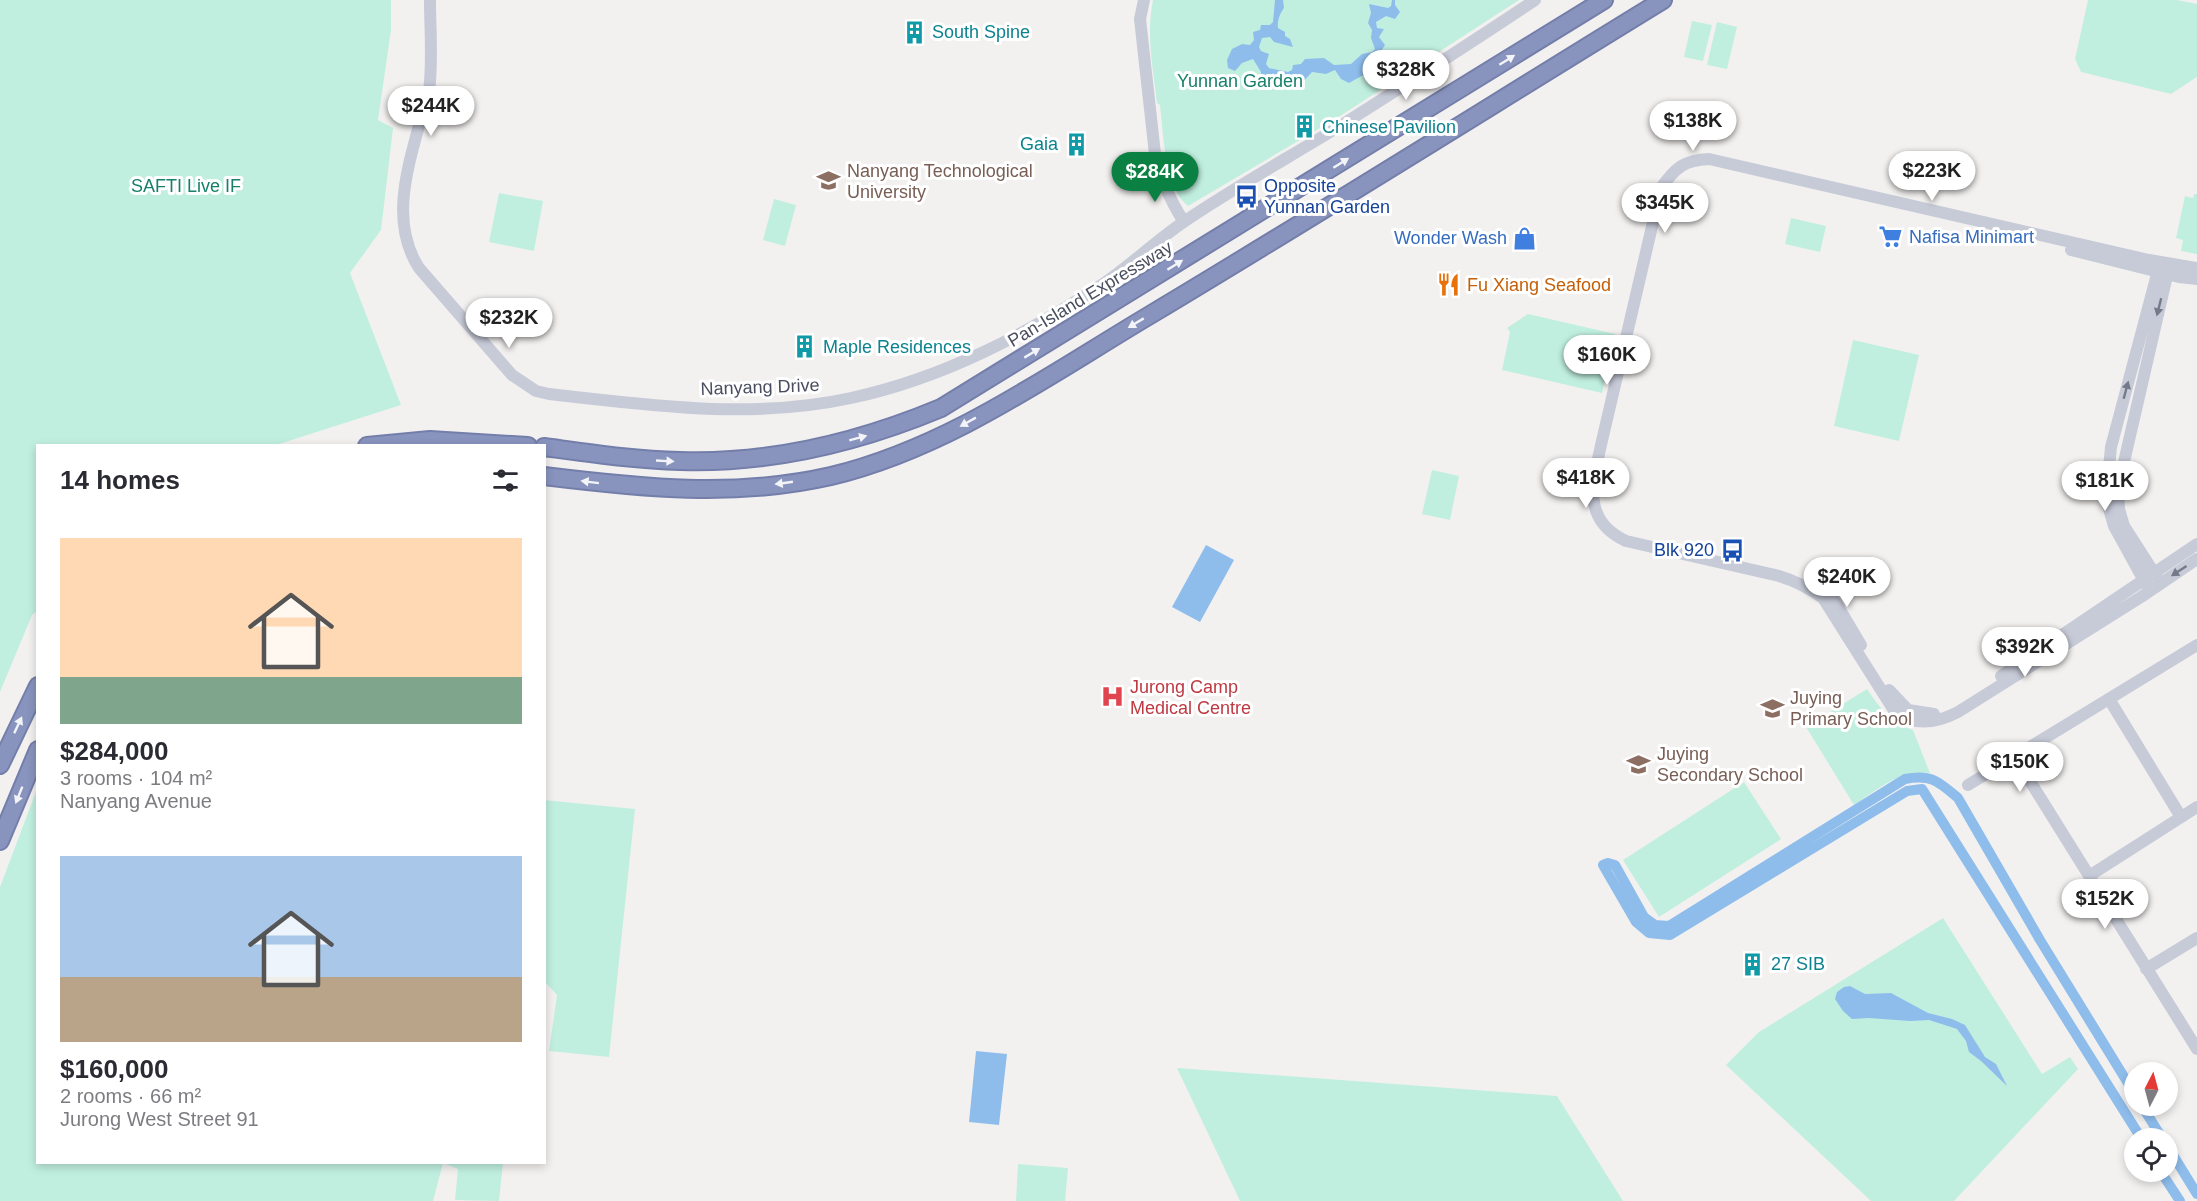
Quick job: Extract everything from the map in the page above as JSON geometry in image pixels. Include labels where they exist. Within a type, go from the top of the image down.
[{"type":"highway","name":"Pan-Island Expressway","points":[[546,447],[682,462],[773,457],[814,450],[870,435],[941,408],[1604,0]]},
{"type":"highway","points":[[546,476],[648,488],[711,490],[773,485],[843,472],[909,450],[949,433],[1196,287],[1662,0]]},
{"type":"highway","points":[[388,444],[430,440],[495,444]]},
{"type":"highway","points":[[0,765],[36,690]]},
{"type":"highway","points":[[0,841],[36,755]]},
{"type":"street","name":"Nanyang Drive","points":[[430,0],[428,98],[413,148],[403,202],[404,236],[419,268],[512,375],[542,393],[660,407],[769,409],[819,404],[881,391],[946,370],[992,350],[1106,282],[1184,222],[1535,0]]},
{"type":"street","points":[[1143,0],[1140,19],[1155,154],[1167,193],[1184,222]]},
{"type":"street","points":[[2197,279],[2164,267],[1710,166],[1696,166],[1683,172],[1668,191],[1599,485],[1599,499],[1603,510],[1609,521],[1619,529],[1640,537],[1804,576],[1836,603],[1890,692],[1908,710],[1931,715],[1944,712],[2152,582],[2197,560]]},
{"type":"street","points":[[2164,267],[2197,268]]},
{"type":"street","points":[[2152,582],[2117,533],[2109,512],[2107,488],[2111,447],[2164,267]]},
{"type":"street","points":[[2152,582],[2124,526],[2119,509],[2118,488],[2164,267]]},
{"type":"street","points":[[2111,447],[2126,450]]},
{"type":"street","points":[[2152,582],[2197,544]]},
{"type":"street","points":[[1968,785],[2197,645]]},
{"type":"street","points":[[2109,699],[2181,817]]},
{"type":"street","points":[[2015,757],[2197,1049]]},
{"type":"street","points":[[2089,876],[2197,807]]},
{"type":"street","points":[[2146,969],[2197,938]]},
{"type":"green space","name":"SAFTI Live IF","points":[[0,0],[391,0],[391,30],[378,120],[393,128],[381,230],[350,273],[401,405],[279,444],[36,444],[36,612],[32,615],[0,692]]},
{"type":"green space","name":"Yunnan Garden","points":[[1153,0],[1519,0],[1337,118],[1188,206],[1174,187],[1166,159],[1151,52],[1150,26]]},
{"type":"green space","points":[[2088,0],[2177,0],[2197,4],[2197,77],[2171,94],[2081,72],[2075,59]]},
{"type":"green space","points":[[1692,21],[1712,25],[1703,61],[1684,57]]},
{"type":"green space","points":[[1717,22],[1737,27],[1727,69],[1707,65]]},
{"type":"green space","points":[[499,193],[543,201],[534,251],[489,242]]},
{"type":"green space","points":[[2194,194],[2197,194],[2197,254],[2181,251],[2183,240],[2176,238],[2185,196],[2193,198]]},
{"type":"green space","points":[[774,199],[796,205],[785,246],[763,240]]},
{"type":"green space","points":[[1791,218],[1826,226],[1820,252],[1785,244]]},
{"type":"green space","points":[[1528,314],[1615,334],[1602,393],[1502,370],[1510,332],[1507,328]]},
{"type":"green space","points":[[1853,340],[1919,355],[1899,441],[1834,426]]},
{"type":"green space","points":[[1432,470],[1459,476],[1450,520],[1422,514]]},
{"type":"green space","points":[[1867,689],[1887,714],[1898,723],[1913,730],[1930,773],[1908,774],[1889,782],[1854,805],[1806,727]]},
{"type":"green space","points":[[1744,782],[1781,839],[1659,917],[1623,860]]},
{"type":"green space","points":[[36,792],[36,1164],[443,1164],[433,1201],[0,1201],[0,887]]},
{"type":"green space","points":[[546,800],[635,809],[609,1057],[549,1051],[557,995],[546,983]]},
{"type":"green space","points":[[1943,918],[2042,1074],[2070,1057],[2078,1069],[1954,1201],[1871,1201],[1726,1065],[1759,1032]]},
{"type":"green space","points":[[1177,1068],[1557,1096],[1623,1201],[1240,1201]]},
{"type":"green space","points":[[446,1164],[503,1164],[499,1201],[455,1200],[458,1169]]},
{"type":"green space","points":[[1018,1164],[1068,1168],[1065,1201],[1016,1201]]},
{"type":"water","points":[[1275,0],[1283,0],[1284,8],[1279,17],[1278,28],[1285,32],[1285,36],[1290,39],[1293,47],[1274,42],[1270,37],[1262,38],[1259,47],[1261,51],[1269,54],[1266,64],[1269,68],[1288,72],[1292,70],[1293,65],[1301,64],[1305,59],[1324,58],[1334,65],[1351,64],[1362,54],[1375,49],[1371,38],[1372,30],[1368,23],[1371,13],[1369,4],[1388,8],[1392,0],[1395,0],[1395,5],[1400,12],[1395,19],[1386,16],[1376,22],[1377,28],[1384,29],[1379,37],[1385,45],[1376,59],[1378,66],[1375,72],[1367,73],[1349,83],[1341,79],[1335,70],[1326,74],[1312,72],[1303,82],[1290,81],[1287,85],[1281,84],[1277,78],[1271,78],[1267,89],[1263,89],[1260,82],[1261,72],[1253,59],[1242,63],[1235,71],[1228,68],[1227,60],[1232,49],[1242,44],[1250,45],[1254,40],[1253,32],[1260,30],[1261,25],[1270,25],[1273,22]]},
{"type":"water","points":[[1206,545],[1234,560],[1200,622],[1172,607]]},
{"type":"water","points":[[1850,986],[1865,994],[1891,993],[1928,1013],[1965,1025],[1985,1057],[1996,1064],[2007,1086],[1969,1052],[1966,1041],[1957,1029],[1929,1020],[1852,1019],[1835,999],[1837,992]]},
{"type":"water","points":[[976,1051],[1007,1054],[999,1125],[969,1122]]},
{"type":"waterway","points":[[2124,1077],[2040,940],[1958,798],[1934,780],[1921,777],[1905,779],[1669,926],[1655,925],[1644,917],[1615,865],[1608,863],[1603,865],[1636,922],[1649,933],[1670,935],[1907,791],[1922,789],[2124,1111]]},
{"type":"waterway","points":[[2127,1116],[2135,1128]]},
{"type":"waterway","points":[[2148,1116],[2156,1128]]},
{"type":"waterway","points":[[2178,1163],[2197,1194]]},
{"type":"waterway","points":[[2168,1182],[2180,1201]]},
{"type":"place","name":"South Spine","points":[[914,32]]},
{"type":"place","name":"Chinese Pavilion","points":[[1304,127]]},
{"type":"place","name":"Gaia","points":[[1076,144]]},
{"type":"place","name":"Nanyang Technological University","points":[[829,181]]},
{"type":"place","name":"Opposite Yunnan Garden","points":[[1246,196]]},
{"type":"place","name":"Nafisa Minimart","points":[[1891,237]]},
{"type":"place","name":"Wonder Wash","points":[[1525,238]]},
{"type":"place","name":"Fu Xiang Seafood","points":[[1449,285]]},
{"type":"place","name":"Maple Residences","points":[[805,347]]},
{"type":"place","name":"Blk 920","points":[[1732,550]]},
{"type":"place","name":"Jurong Camp Medical Centre","points":[[1112,697]]},
{"type":"place","name":"Juying Primary School","points":[[1772,708]]},
{"type":"place","name":"Juying Secondary School","points":[[1639,764]]},
{"type":"place","name":"27 SIB","points":[[1753,964]]}]
